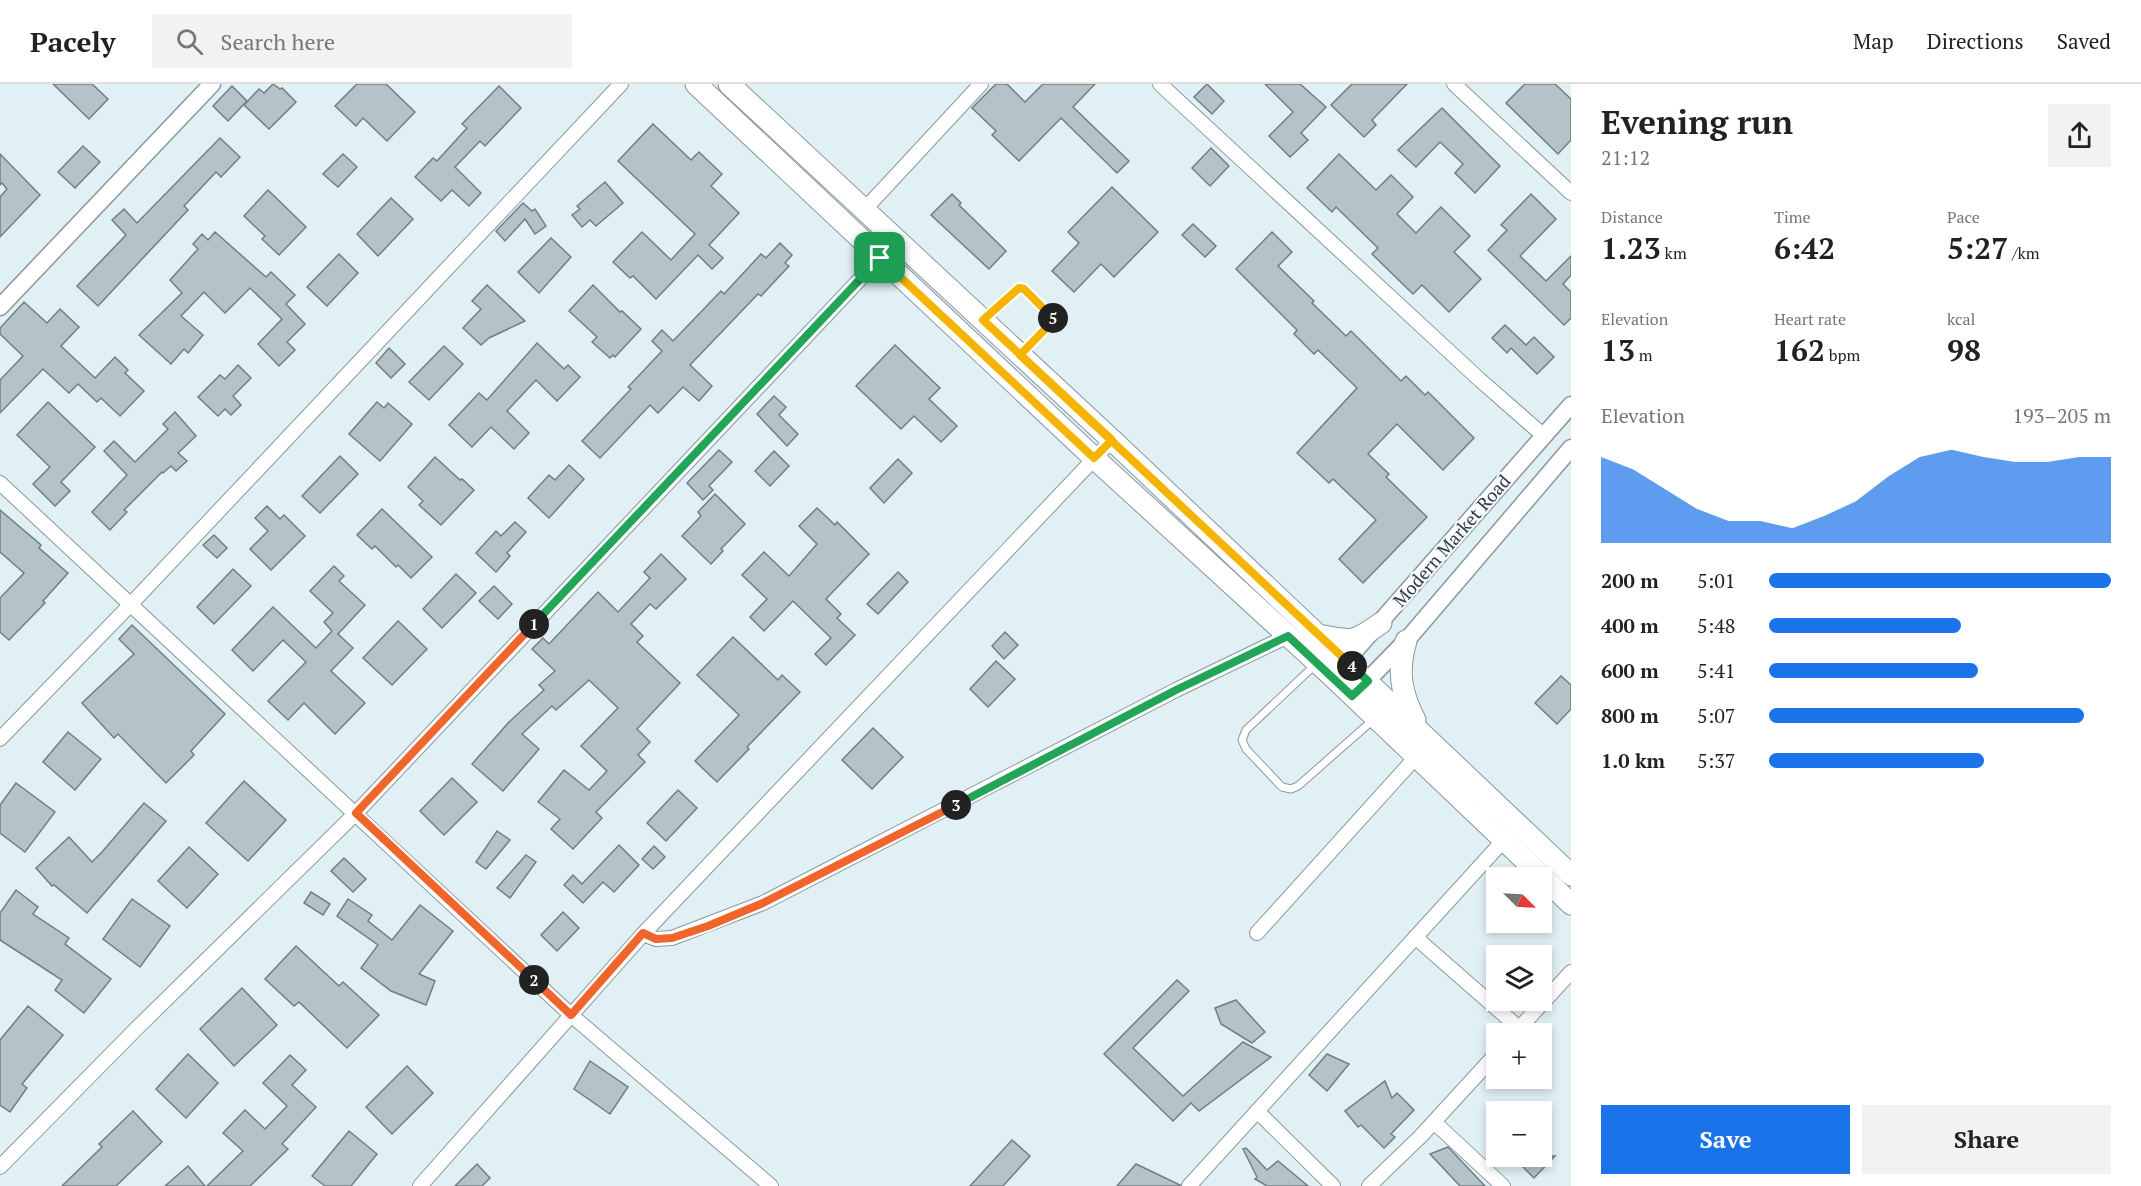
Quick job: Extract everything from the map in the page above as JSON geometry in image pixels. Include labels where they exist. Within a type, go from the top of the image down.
[{"type":"main road","points":[[696,84],[1094,458],[1288,636],[1332,667],[1368,681],[1571,874]]},
{"type":"main road","points":[[729,84],[1318,635],[1332,667],[1352,696],[1571,904]]},
{"type":"main road","points":[[1318,635],[1346,641],[1353,640],[1381,622]]},
{"type":"main road","points":[[1406,641],[1401,657],[1402,692],[1423,734]]},
{"type":"street","points":[[0,307],[212,84]]},
{"type":"street","points":[[0,739],[131,604],[621,84]]},
{"type":"street","points":[[865,209],[981,84]]},
{"type":"street","points":[[1160,84],[1480,380],[1544,436]]},
{"type":"street","points":[[1454,84],[1571,193]]},
{"type":"street","points":[[0,1167],[135,1030],[356,813],[880,258]]},
{"type":"street","name":"Modern Market Road","points":[[1332,667],[1381,622],[1571,405]]},
{"type":"street","points":[[420,1186],[643,933],[1112,440]]},
{"type":"street","name":"Modern Market Road","points":[[1352,696],[1406,641],[1571,448]]},
{"type":"street","points":[[0,483],[571,1015],[771,1186]]},
{"type":"street","points":[[643,933],[656,939],[672,938],[763,903],[1176,690],[1288,636]]},
{"type":"street","points":[[1257,933],[1416,757]]},
{"type":"street","points":[[1189,1186],[1503,841]]},
{"type":"street","points":[[1415,937],[1508,1023]]},
{"type":"street","points":[[1524,1023],[1571,972]]},
{"type":"street","points":[[1369,1186],[1434,1122],[1486,1065]]},
{"type":"street","points":[[1257,1111],[1333,1186]]},
{"type":"street","points":[[1434,1122],[1503,1186]]},
{"type":"lane","points":[[983,320],[1019,288],[1024,289],[1053,317],[1050,324],[1020,355]]},
{"type":"lane","points":[[1332,667],[1245,730],[1242,740],[1246,749],[1282,787],[1290,789],[1298,786],[1375,718]]},
{"type":"building","points":[[53,84],[92,84],[108,99],[89,119]]},
{"type":"building","points":[[273,84],[282,88],[296,102],[269,129],[244,105],[259,89],[264,93]]},
{"type":"building","points":[[357,84],[386,84],[415,112],[387,141],[363,118],[356,126],[335,106]]},
{"type":"building","points":[[996,84],[1007,84],[1025,102],[1043,84],[1095,84],[1073,107],[1129,161],[1117,173],[1061,118],[1019,161],[992,135],[996,131],[972,108]]},
{"type":"building","points":[[1207,84],[1224,101],[1212,114],[1194,97]]},
{"type":"building","points":[[1265,84],[1300,84],[1326,107],[1301,133],[1308,140],[1290,157],[1269,136],[1293,112]]},
{"type":"building","points":[[1352,84],[1407,84],[1372,120],[1376,125],[1364,137],[1331,105]]},
{"type":"building","points":[[1525,84],[1555,84],[1571,99],[1571,140],[1558,154],[1506,103]]},
{"type":"building","points":[[232,86],[247,101],[228,121],[213,106]]},
{"type":"building","points":[[499,86],[521,108],[485,146],[480,141],[455,167],[481,193],[469,206],[452,190],[441,201],[415,177],[433,158],[437,161],[467,128],[462,124]]},
{"type":"building","points":[[1442,108],[1500,166],[1475,193],[1455,173],[1463,164],[1440,142],[1416,167],[1398,150]]},
{"type":"building","points":[[653,124],[691,160],[699,152],[722,174],[711,186],[739,213],[709,245],[723,258],[712,269],[698,255],[656,299],[633,276],[630,278],[613,262],[642,232],[671,260],[695,234],[618,161]]},
{"type":"building","points":[[220,138],[240,157],[221,177],[216,172],[184,206],[188,210],[98,306],[77,286],[126,235],[112,220],[124,209],[137,223]]},
{"type":"building","points":[[83,146],[100,162],[75,188],[58,172]]},
{"type":"building","points":[[1211,148],[1229,166],[1210,186],[1192,168]]},
{"type":"building","points":[[0,154],[40,195],[0,237],[0,197],[7,189],[2,183],[0,185]]},
{"type":"building","points":[[343,154],[357,167],[338,187],[323,174]]},
{"type":"building","points":[[1339,154],[1376,190],[1391,175],[1413,197],[1397,214],[1416,233],[1441,207],[1470,236],[1454,252],[1481,279],[1449,312],[1422,285],[1413,294],[1372,254],[1378,248],[1336,207],[1332,212],[1307,188]]},
{"type":"building","points":[[605,182],[623,203],[596,226],[590,220],[582,227],[572,215],[580,209],[577,206]]},
{"type":"building","points":[[1112,187],[1158,232],[1114,277],[1101,264],[1074,292],[1052,271],[1079,243],[1068,232]]},
{"type":"building","points":[[268,190],[306,227],[279,255],[262,239],[265,236],[244,216]]},
{"type":"building","points":[[952,194],[961,203],[959,205],[1006,251],[989,269],[931,215]]},
{"type":"building","points":[[1531,194],[1556,219],[1520,256],[1546,281],[1571,256],[1571,275],[1563,284],[1571,292],[1571,318],[1564,325],[1488,250],[1507,230],[1501,225]]},
{"type":"building","points":[[391,198],[413,219],[378,256],[357,234]]},
{"type":"building","points":[[523,203],[532,211],[535,209],[546,226],[535,234],[525,219],[505,241],[496,231]]},
{"type":"building","points":[[1193,224],[1216,246],[1205,257],[1182,235]]},
{"type":"building","points":[[215,232],[266,277],[271,272],[295,295],[286,304],[305,324],[287,342],[295,350],[279,366],[258,344],[282,319],[250,288],[225,313],[204,292],[181,316],[203,335],[188,353],[184,349],[171,364],[139,335],[182,293],[170,280],[198,249],[193,244],[202,234],[208,240]]},
{"type":"building","points":[[1272,232],[1292,252],[1278,266],[1314,301],[1312,303],[1346,336],[1351,331],[1401,381],[1406,376],[1425,395],[1428,392],[1474,438],[1443,470],[1397,424],[1368,454],[1389,474],[1386,477],[1427,517],[1363,583],[1339,559],[1376,520],[1333,479],[1329,483],[1297,453],[1357,388],[1318,350],[1314,354],[1294,334],[1297,330],[1236,269]]},
{"type":"building","points":[[551,238],[571,257],[539,293],[518,272]]},
{"type":"building","points":[[780,243],[792,255],[785,263],[789,266],[761,296],[758,294],[690,365],[712,386],[699,401],[683,387],[658,413],[650,405],[600,458],[582,441],[631,389],[628,387],[662,351],[652,341],[662,330],[673,341],[721,291],[724,294],[761,254],[766,258]]},
{"type":"building","points":[[339,254],[358,273],[327,306],[307,287]]},
{"type":"building","points":[[487,285],[525,321],[489,338],[481,345],[463,328],[481,309],[472,301]]},
{"type":"building","points":[[593,285],[641,329],[615,357],[613,355],[610,358],[592,342],[597,337],[569,311]]},
{"type":"building","points":[[24,302],[47,323],[60,309],[79,327],[61,346],[95,378],[115,357],[128,370],[125,373],[144,391],[120,416],[101,398],[97,402],[78,384],[69,393],[43,369],[0,413],[0,380],[23,356],[0,334],[0,328]]},
{"type":"building","points":[[1505,325],[1526,345],[1534,337],[1554,357],[1537,374],[1511,348],[1507,353],[1492,338]]},
{"type":"building","points":[[537,343],[564,369],[568,365],[580,377],[557,401],[536,380],[507,411],[529,433],[514,449],[491,427],[472,447],[449,425],[479,393],[487,400]]},
{"type":"building","points":[[895,345],[940,388],[929,399],[957,426],[941,442],[914,416],[901,429],[856,386]]},
{"type":"building","points":[[444,346],[463,364],[429,400],[409,382]]},
{"type":"building","points":[[389,348],[405,364],[391,378],[376,363]]},
{"type":"building","points":[[238,365],[251,378],[233,396],[241,405],[231,415],[225,409],[218,416],[198,397],[220,375],[225,379]]},
{"type":"building","points":[[774,396],[786,407],[779,415],[798,434],[787,446],[757,414]]},
{"type":"building","points":[[48,402],[95,447],[61,482],[70,491],[55,506],[33,484],[50,467],[17,435]]},
{"type":"building","points":[[377,402],[384,408],[388,403],[412,424],[380,461],[349,434]]},
{"type":"building","points":[[175,412],[196,436],[178,453],[187,461],[176,471],[171,466],[162,472],[124,510],[127,512],[110,530],[92,512],[127,475],[104,451],[114,441],[135,462],[168,429],[163,424]]},
{"type":"building","points":[[719,450],[732,462],[709,486],[713,490],[703,500],[687,483]]},
{"type":"building","points":[[774,451],[789,466],[770,486],[755,471]]},
{"type":"building","points":[[340,456],[358,474],[320,513],[302,496]]},
{"type":"building","points":[[435,457],[474,490],[441,525],[419,505],[423,501],[408,487]]},
{"type":"building","points":[[898,459],[912,473],[884,503],[870,488]]},
{"type":"building","points":[[569,465],[584,479],[549,518],[528,498],[549,475],[555,480]]},
{"type":"building","points":[[715,494],[745,524],[721,549],[723,551],[711,564],[682,536],[701,516],[698,512]]},
{"type":"building","points":[[267,506],[280,519],[284,515],[305,536],[271,570],[250,549],[268,531],[255,518]]},
{"type":"building","points":[[817,508],[835,525],[837,522],[869,554],[826,599],[841,614],[837,618],[855,635],[826,665],[815,654],[831,638],[793,601],[764,631],[750,617],[767,599],[742,575],[764,552],[789,576],[817,544],[799,526]]},
{"type":"building","points":[[382,509],[432,557],[411,578],[375,546],[372,549],[357,535]]},
{"type":"building","points":[[0,510],[41,545],[39,548],[68,573],[43,601],[45,603],[9,640],[0,632],[0,598],[24,573],[0,552]]},
{"type":"building","points":[[515,522],[526,532],[507,553],[510,556],[496,572],[476,553],[496,531],[501,536]]},
{"type":"building","points":[[214,535],[227,548],[217,558],[203,545]]},
{"type":"building","points":[[661,554],[686,579],[656,609],[650,604],[631,624],[643,636],[637,642],[680,683],[637,729],[650,742],[638,755],[645,762],[596,812],[602,818],[573,849],[551,829],[560,819],[538,802],[564,770],[589,790],[607,771],[581,746],[618,708],[589,680],[556,710],[552,706],[522,734],[539,749],[503,791],[472,764],[509,722],[544,690],[539,685],[555,671],[532,649],[543,638],[549,644],[598,592],[618,612],[650,578],[644,572]]},
{"type":"building","points":[[334,566],[344,576],[339,581],[365,605],[338,634],[353,648],[331,671],[365,703],[335,734],[304,703],[288,720],[268,701],[306,662],[283,640],[253,671],[232,650],[273,607],[316,648],[332,631],[324,622],[333,613],[310,591]]},
{"type":"building","points":[[233,569],[251,586],[214,624],[197,607]]},
{"type":"building","points":[[898,572],[908,582],[878,614],[867,604]]},
{"type":"building","points":[[456,574],[476,593],[442,628],[423,609]]},
{"type":"building","points":[[494,586],[512,604],[498,619],[479,601]]},
{"type":"building","points":[[398,621],[427,649],[392,685],[363,658]]},
{"type":"building","points":[[132,625],[225,714],[191,751],[194,755],[166,783],[118,734],[114,738],[82,703],[134,654],[119,639]]},
{"type":"building","points":[[1005,632],[1018,645],[1004,659],[992,646]]},
{"type":"building","points":[[733,637],[778,680],[782,675],[800,692],[717,782],[695,761],[739,715],[697,675]]},
{"type":"building","points":[[996,661],[1015,679],[988,707],[970,689]]},
{"type":"building","points":[[1561,676],[1571,685],[1571,709],[1557,724],[1535,703]]},
{"type":"building","points":[[873,728],[903,757],[872,789],[842,760]]},
{"type":"building","points":[[68,732],[101,759],[75,790],[43,762]]},
{"type":"building","points":[[452,778],[477,802],[444,835],[420,811]]},
{"type":"building","points":[[244,781],[286,820],[248,861],[206,823]]},
{"type":"building","points":[[16,783],[55,812],[25,852],[0,833],[0,805]]},
{"type":"building","points":[[678,790],[697,808],[666,841],[647,823]]},
{"type":"building","points":[[144,803],[166,821],[87,913],[54,885],[52,886],[36,868],[69,837],[92,862]]},
{"type":"building","points":[[497,831],[510,840],[486,869],[476,862]]},
{"type":"building","points":[[619,845],[639,865],[614,892],[603,882],[583,903],[564,885],[573,875],[582,884]]},
{"type":"building","points":[[654,846],[665,857],[653,869],[642,859]]},
{"type":"building","points":[[189,847],[218,874],[187,908],[158,881]]},
{"type":"building","points":[[526,855],[536,862],[510,898],[497,888]]},
{"type":"building","points":[[344,858],[366,879],[353,892],[331,871]]},
{"type":"building","points":[[16,890],[38,907],[33,914],[69,938],[65,944],[111,979],[84,1013],[55,990],[62,980],[0,940],[0,913]]},
{"type":"building","points":[[311,892],[330,904],[323,915],[304,903]]},
{"type":"building","points":[[132,899],[170,926],[140,967],[103,939]]},
{"type":"building","points":[[348,899],[372,915],[368,921],[392,940],[420,905],[453,931],[419,974],[435,981],[426,1005],[391,991],[361,968],[378,945],[337,916]]},
{"type":"building","points":[[563,912],[579,928],[557,951],[541,935]]},
{"type":"building","points":[[296,946],[339,986],[343,982],[379,1015],[347,1048],[299,1002],[294,1006],[265,979]]},
{"type":"building","points":[[1177,980],[1189,991],[1133,1048],[1183,1096],[1243,1042],[1271,1057],[1199,1111],[1191,1103],[1173,1121],[1104,1054]]},
{"type":"building","points":[[242,988],[277,1025],[234,1066],[200,1029]]},
{"type":"building","points":[[1236,1000],[1265,1032],[1252,1043],[1221,1024],[1215,1008]]},
{"type":"building","points":[[28,1006],[63,1035],[22,1084],[27,1088],[10,1112],[0,1105],[0,1040]]},
{"type":"building","points":[[188,1054],[218,1083],[186,1118],[156,1089]]},
{"type":"building","points":[[1327,1054],[1349,1064],[1327,1091],[1309,1075]]},
{"type":"building","points":[[290,1055],[306,1070],[292,1085],[316,1107],[282,1144],[288,1149],[250,1186],[207,1186],[243,1151],[223,1133],[245,1110],[265,1129],[287,1106],[263,1083]]},
{"type":"building","points":[[590,1061],[628,1087],[610,1114],[574,1089]]},
{"type":"building","points":[[407,1066],[433,1093],[392,1134],[366,1107]]},
{"type":"building","points":[[1385,1081],[1392,1098],[1397,1093],[1414,1110],[1391,1134],[1395,1137],[1384,1148],[1361,1125],[1358,1127],[1345,1111]]},
{"type":"building","points":[[133,1111],[162,1142],[116,1186],[62,1186],[102,1147],[99,1144]]},
{"type":"building","points":[[349,1131],[377,1154],[351,1186],[325,1186],[312,1176]]},
{"type":"building","points":[[1012,1140],[1030,1156],[1003,1186],[970,1186]]},
{"type":"building","points":[[1448,1147],[1485,1186],[1460,1186],[1430,1154]]},
{"type":"building","points":[[1246,1148],[1267,1170],[1278,1161],[1308,1186],[1267,1186],[1255,1179],[1257,1177],[1243,1149]]},
{"type":"building","points":[[477,1164],[490,1178],[482,1186],[455,1186]]},
{"type":"building","points":[[1136,1164],[1180,1185],[1180,1186],[1117,1186]]},
{"type":"building","points":[[188,1166],[205,1186],[165,1186]]},
{"type":"building","points":[[1523,1167],[1544,1167],[1534,1178]]},
{"type":"route","points":[[880,258],[356,813],[571,1015],[643,933],[656,939],[672,938],[763,903],[1176,690],[1288,636],[1352,696],[1368,681],[1112,440],[1020,355],[1050,324],[1053,317],[1024,289],[1019,288],[983,320],[1020,355],[1066,398],[1112,440],[1094,458],[880,258]]}]
